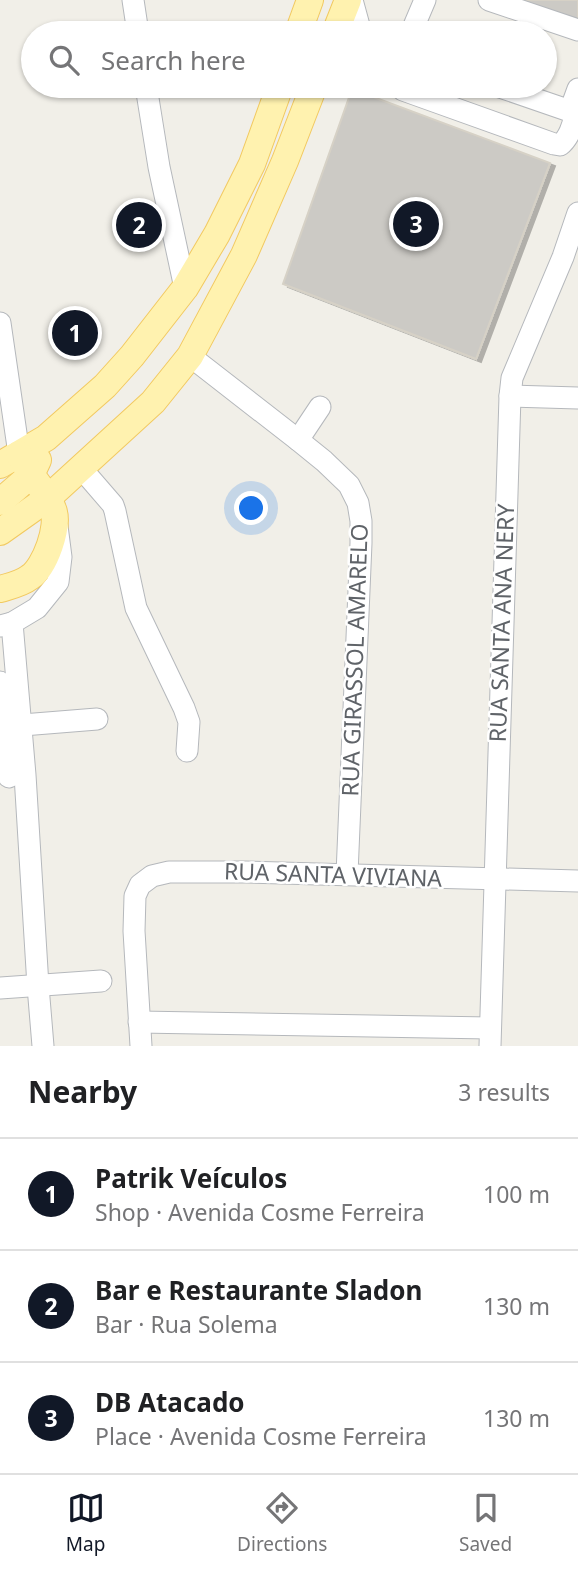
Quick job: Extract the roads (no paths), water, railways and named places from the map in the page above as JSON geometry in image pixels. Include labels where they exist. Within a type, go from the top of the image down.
[{"type":"main road","points":[[302,21],[310,0]]},
{"type":"main road","points":[[340,21],[350,0]]},
{"type":"main road","points":[[0,502],[17,465],[105,386],[185,288],[217,234],[251,164],[275,98]]},
{"type":"main road","points":[[0,532],[52,508],[81,468],[153,402],[190,356],[244,255],[310,98]]},
{"type":"main road","points":[[0,589],[31,577],[41,566],[50,544],[52,508],[17,465]]},
{"type":"street","points":[[133,0],[136,21]]},
{"type":"street","points":[[350,0],[357,21]]},
{"type":"street","points":[[416,21],[425,0]]},
{"type":"street","points":[[489,0],[551,21]]},
{"type":"street","points":[[557,23],[578,30]]},
{"type":"street","points":[[570,111],[578,89]]},
{"type":"street","points":[[148,98],[159,167],[185,288]]},
{"type":"street","points":[[425,98],[560,145],[565,141],[574,115],[570,111],[532,98]]},
{"type":"street","name":"RUA SANTA ANA NERY","points":[[490,1037],[510,396],[512,378],[570,256],[578,213]]},
{"type":"street","points":[[0,323],[17,465]]},
{"type":"street","name":"RUA GIRASSOL AMARELO","points":[[190,356],[324,461],[349,485],[358,503],[361,521],[347,874]]},
{"type":"street","points":[[510,396],[578,398]]},
{"type":"street","points":[[298,440],[320,407]]},
{"type":"street","points":[[81,468],[116,511],[136,608],[189,722],[187,751]]},
{"type":"street","points":[[43,1046],[12,776],[13,726],[6,625],[37,608],[58,582],[61,557],[52,508]]},
{"type":"street","points":[[0,682],[13,726]]},
{"type":"street","points":[[13,726],[97,719]]},
{"type":"street","name":"RUA SANTA VIVIANA","points":[[141,1046],[134,931],[135,896],[145,880],[161,873],[199,871],[578,881]]},
{"type":"street","points":[[0,988],[101,981]]},
{"type":"street","points":[[139,1022],[490,1037]]},
{"type":"place","name":"DB Atacado","points":[[416,224]]},
{"type":"place","name":"Bar e Restaurante Sladon","points":[[139,225]]},
{"type":"place","name":"Patrik Veículos","points":[[75,333]]}]
